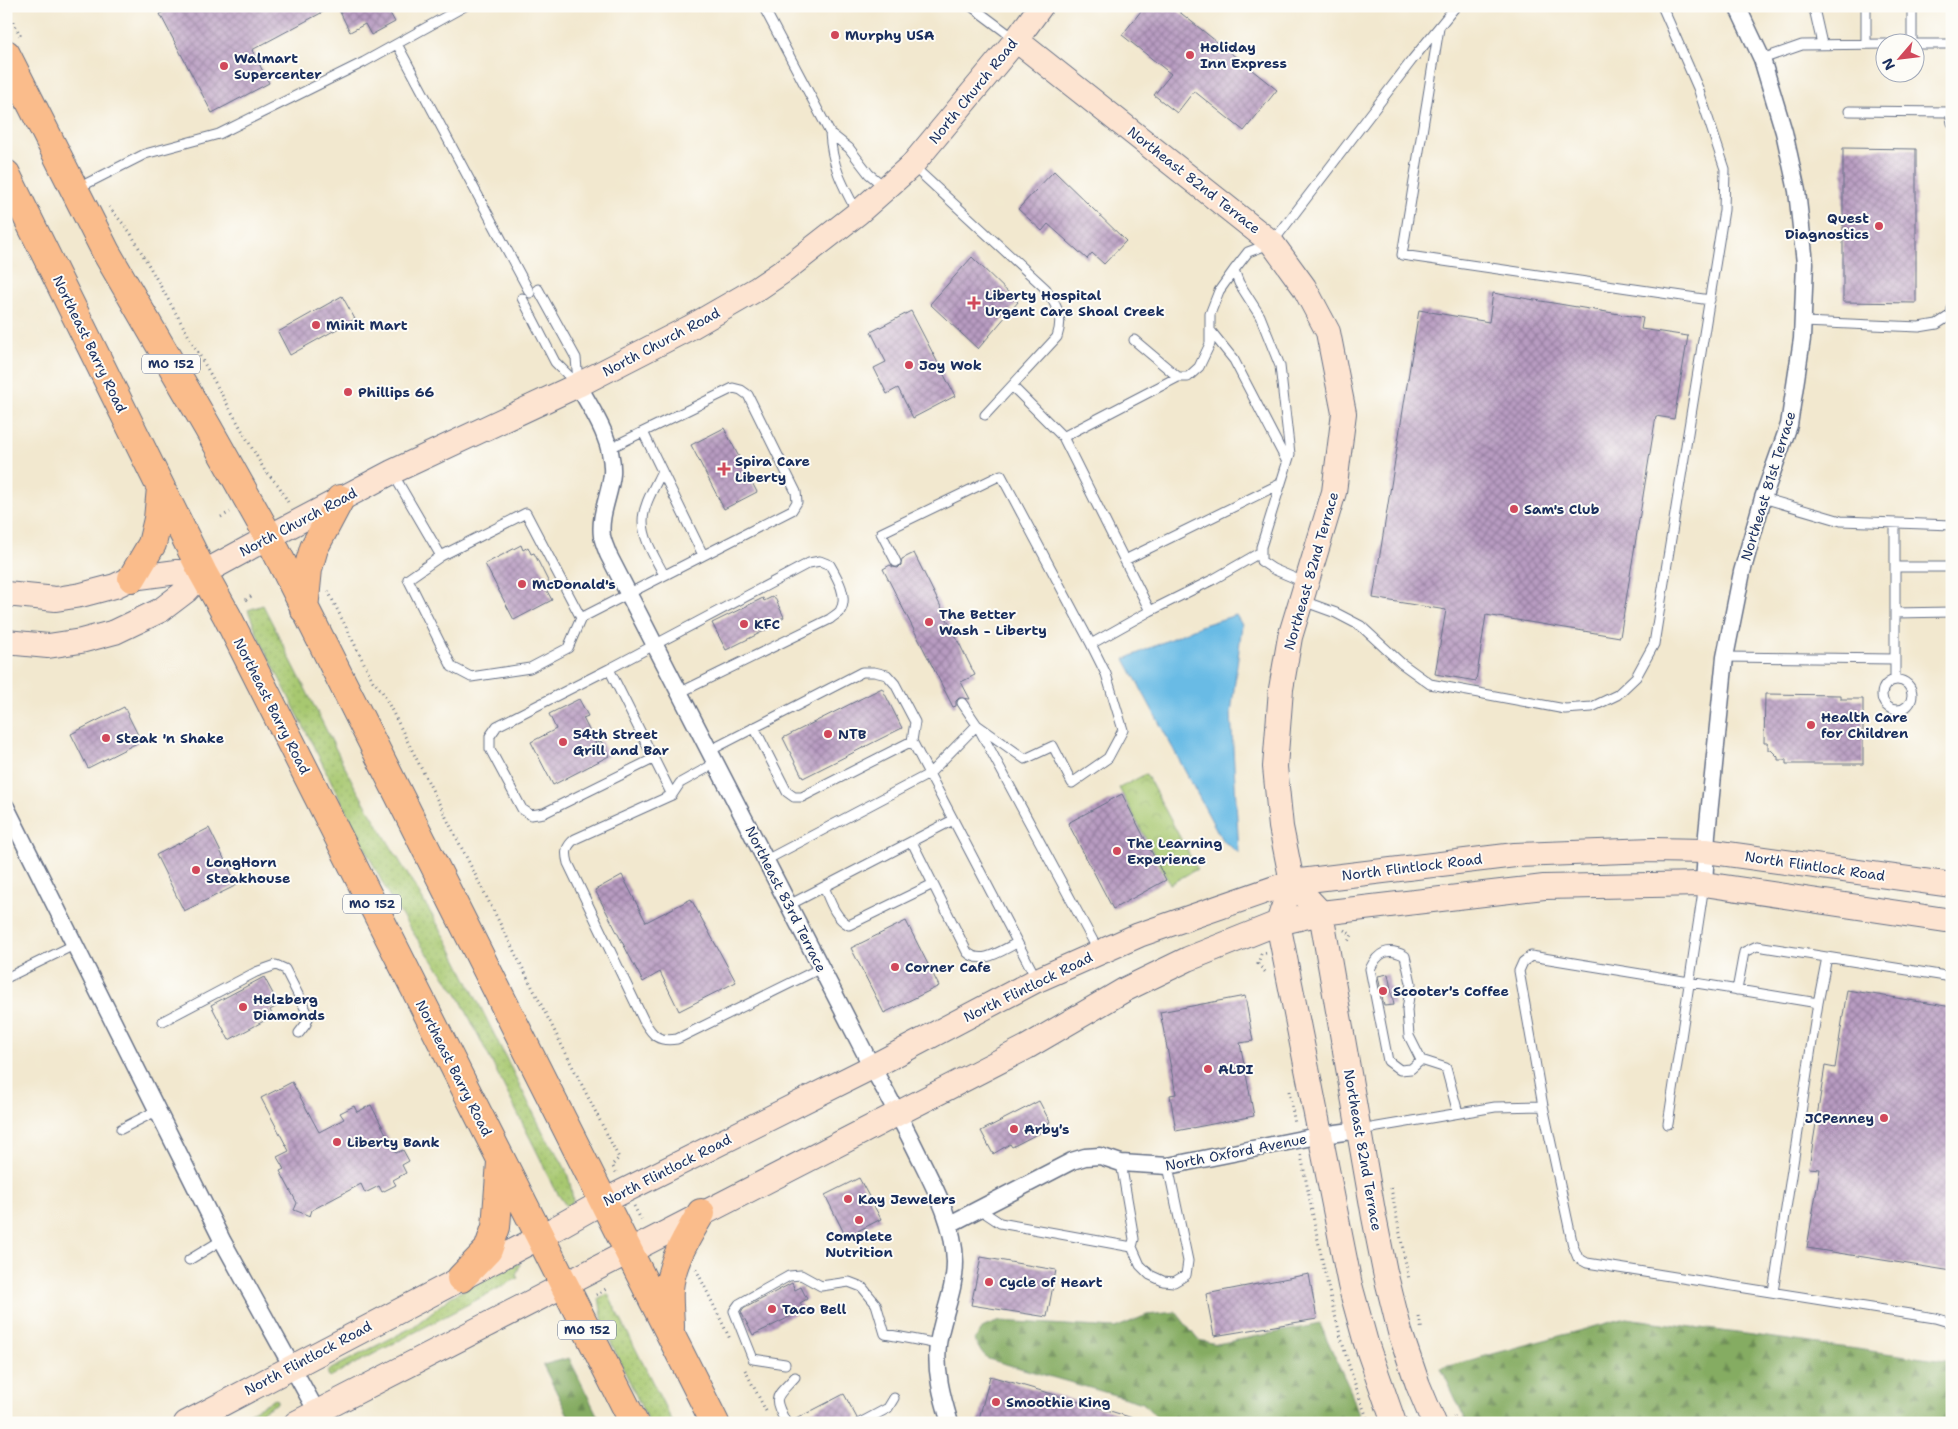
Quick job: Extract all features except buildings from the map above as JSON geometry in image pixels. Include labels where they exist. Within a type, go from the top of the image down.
[{"type":"highway","name":"MO 152","points":[[6,54],[106,252],[269,537],[715,1423]]},
{"type":"highway","name":"Northeast Barry Road","points":[[6,174],[203,573],[231,624],[540,1237]]},
{"type":"highway","points":[[132,578],[152,544],[158,519],[161,488]]},
{"type":"highway","points":[[304,609],[308,569],[314,548],[340,499]]},
{"type":"highway","points":[[461,1278],[488,1250],[496,1227],[501,1162]]},
{"type":"highway","points":[[671,1334],[669,1289],[674,1266],[682,1244],[701,1213]]},
{"type":"highway","name":"MO 152","points":[[540,1237],[634,1423]]},
{"type":"main road","name":"North Church Road","points":[[6,642],[48,646],[81,641],[115,632],[161,610],[186,591],[203,573],[340,499],[392,472],[578,385],[691,328],[756,289],[786,270],[858,213],[912,165],[1016,40],[1041,6]]},
{"type":"main road","name":"Northeast 82nd Terrace","points":[[1016,40],[1272,242],[1304,287],[1328,332],[1344,413],[1334,492],[1290,637],[1281,689],[1275,767],[1280,827],[1292,882]]},
{"type":"main road","points":[[6,594],[56,599],[82,595],[115,586],[132,578],[177,572],[203,573]]},
{"type":"main road","name":"North Flintlock Road","points":[[186,1423],[540,1237],[604,1201],[872,1067],[1037,980],[1139,935],[1292,882],[1515,855],[1652,850],[1706,851],[1952,885]]},
{"type":"main road","points":[[1321,913],[1292,882],[1278,923],[1350,1284],[1366,1343],[1394,1423]]},
{"type":"main road","points":[[296,1423],[1027,1047],[1126,989],[1188,959],[1278,923],[1321,913],[1544,887],[1704,884],[1952,921]]},
{"type":"main road","name":"Northeast 82nd Terrace","points":[[1321,913],[1374,1217],[1400,1332],[1418,1385],[1434,1423]]},
{"type":"street","name":"Northeast 81st Terrace","points":[[1704,884],[1725,657],[1742,572],[1763,498],[1789,425],[1802,342],[1806,262],[1797,191],[1784,132],[1762,58],[1736,6]]},
{"type":"street","name":"Northeast 83rd Terrace","points":[[578,385],[610,448],[612,473],[609,495],[603,516],[602,535],[608,554],[872,1067],[898,1113],[943,1205],[950,1224],[954,1241],[955,1264],[952,1291],[938,1344],[939,1379],[945,1421]]},
{"type":"street","points":[[6,807],[222,1240],[317,1412]]},
{"type":"street","name":"North Oxford Avenue","points":[[950,1224],[1079,1159],[1100,1156],[1121,1162],[1168,1166],[1359,1130]]},
{"type":"lane","points":[[75,189],[145,154],[219,134],[397,44],[464,6]]},
{"type":"lane","points":[[763,6],[830,133],[832,156],[843,185],[858,213]]},
{"type":"lane","points":[[971,6],[1016,40]]},
{"type":"lane","points":[[1063,437],[1178,377],[1188,377],[1199,367],[1210,344],[1210,314],[1218,291],[1248,252],[1272,242],[1456,6]]},
{"type":"lane","points":[[1234,270],[1239,283],[1260,316],[1280,366],[1290,454],[1261,547],[1261,561],[1336,613],[1361,626],[1401,663],[1430,684],[1565,709],[1592,706],[1617,695],[1636,677],[1654,644],[1724,210],[1725,168],[1698,88],[1662,6]]},
{"type":"lane","points":[[1866,6],[1866,44]]},
{"type":"lane","points":[[1912,6],[1912,32]]},
{"type":"lane","points":[[1814,8],[1822,44]]},
{"type":"lane","points":[[1439,27],[1402,255],[1710,300]]},
{"type":"lane","points":[[397,44],[534,291],[576,358],[578,385]]},
{"type":"lane","points":[[1762,58],[1802,45],[1876,44]]},
{"type":"lane","points":[[1926,44],[1952,44]]},
{"type":"lane","points":[[1849,111],[1951,112],[1952,123]]},
{"type":"lane","points":[[830,133],[849,148],[869,174],[886,188]]},
{"type":"lane","points":[[912,165],[1046,289],[1057,308],[1062,324],[1057,338],[985,415]]},
{"type":"lane","points":[[522,298],[555,362],[578,385]]},
{"type":"lane","points":[[1803,322],[1919,327],[1938,324],[1952,313]]},
{"type":"lane","points":[[1210,330],[1234,360],[1287,462]]},
{"type":"lane","points":[[1134,340],[1178,377]]},
{"type":"lane","points":[[1012,386],[1063,437],[1150,611]]},
{"type":"lane","points":[[581,618],[526,513],[441,556],[408,579],[452,667],[471,677],[530,668],[568,648],[581,618],[792,510],[797,502],[796,492],[748,395],[741,390],[733,388],[610,448]]},
{"type":"lane","points":[[643,432],[703,555]]},
{"type":"lane","points":[[662,471],[644,510],[642,521],[647,541],[664,575]]},
{"type":"lane","points":[[392,472],[441,556]]},
{"type":"lane","points":[[896,562],[881,533],[1001,475],[1106,674],[1123,730],[1108,758],[1072,783],[1053,746],[1025,759],[977,725]]},
{"type":"lane","points":[[1125,560],[1280,484]]},
{"type":"lane","points":[[1763,498],[1841,521],[1952,525]]},
{"type":"lane","points":[[1894,680],[1895,524]]},
{"type":"lane","points":[[1091,644],[1261,552]]},
{"type":"lane","points":[[653,759],[544,813],[531,815],[522,809],[490,749],[490,736],[497,726],[655,646],[809,563],[820,561],[830,565],[839,580],[843,596],[840,610],[830,619],[679,693]]},
{"type":"lane","points":[[1895,567],[1952,568]]},
{"type":"lane","points":[[1895,613],[1952,612]]},
{"type":"lane","points":[[1725,657],[1895,659]]},
{"type":"lane","points":[[609,669],[672,795]]},
{"type":"lane","points":[[821,968],[677,1039],[666,1041],[656,1037],[650,1031],[568,863],[566,853],[568,845],[575,839],[672,795],[680,782],[754,727],[862,672],[874,672],[887,675],[895,684],[915,722],[912,741],[1037,980]]},
{"type":"lane","points":[[962,703],[977,725],[1099,953]]},
{"type":"lane","points":[[766,860],[929,774],[977,725]]},
{"type":"lane","points":[[754,727],[787,792],[794,798],[802,797],[912,741]]},
{"type":"lane","points":[[789,905],[953,820]]},
{"type":"lane","points":[[912,842],[967,952],[972,956],[984,958],[1017,943]]},
{"type":"lane","points":[[824,887],[842,922],[850,925],[933,884]]},
{"type":"lane","points":[[1668,1124],[1704,884]]},
{"type":"lane","points":[[6,978],[76,944]]},
{"type":"lane","points":[[1737,990],[1744,952],[1757,946],[1952,977]]},
{"type":"lane","points":[[1421,1060],[1411,1068],[1400,1070],[1388,1061],[1370,970],[1373,962],[1383,952],[1396,951],[1405,956],[1411,983],[1407,1010],[1409,1036],[1421,1060],[1446,1068],[1458,1113]]},
{"type":"lane","points":[[1818,1003],[1531,956],[1522,962],[1519,972],[1543,1106],[1573,1246],[1578,1258],[1587,1264],[1935,1318],[1952,1323]]},
{"type":"lane","points":[[1773,1292],[1818,1003],[1827,957]]},
{"type":"lane","points":[[163,1020],[256,972],[276,965],[285,969],[308,1016],[306,1024],[299,1033]]},
{"type":"lane","points":[[1359,1130],[1495,1106],[1543,1106]]},
{"type":"lane","points":[[121,1129],[158,1110]]},
{"type":"lane","points":[[1121,1162],[1134,1240],[1132,1247],[1140,1266],[1150,1275],[1164,1281],[1174,1282],[1186,1275],[1188,1261],[1168,1166]]},
{"type":"lane","points":[[979,1209],[1000,1223],[1132,1247]]},
{"type":"lane","points":[[189,1260],[222,1240]]},
{"type":"lane","points":[[785,1364],[754,1359],[734,1311],[739,1304],[789,1276],[801,1276],[821,1286],[850,1282],[862,1287],[876,1304],[885,1334],[938,1344]]},
{"type":"lane","points":[[786,1423],[776,1404],[778,1396],[795,1377]]},
{"type":"lane","points":[[860,1423],[888,1408],[894,1398]]},
{"type":"path","points":[[106,203],[130,232],[265,471],[279,486]]},
{"type":"path","points":[[221,516],[230,512]]},
{"type":"path","points":[[326,587],[373,681],[382,691],[619,1158],[612,1165]]},
{"type":"path","points":[[246,600],[253,595]]},
{"type":"path","points":[[692,1263],[733,1346]]},
{"type":"path","points":[[596,1295],[606,1289]]},
{"type":"path","points":[[742,1363],[767,1414]]},
{"type":"green space","points":[[263,605],[354,785],[447,940],[546,1138],[565,1168],[573,1202],[567,1207],[553,1187],[457,993],[422,946],[390,898],[258,636],[248,610]]},
{"type":"green space","points":[[1146,774],[1197,869],[1170,884],[1119,788]]},
{"type":"green space","points":[[519,1263],[516,1275],[518,1278],[330,1377],[328,1375],[331,1369],[413,1327],[452,1296]]},
{"type":"green space","points":[[608,1294],[673,1423],[649,1423],[604,1328],[599,1298]]},
{"type":"green space","points":[[1176,1312],[1198,1340],[1217,1344],[1320,1324],[1351,1392],[1362,1423],[1162,1423],[1143,1403],[988,1359],[974,1340],[984,1327],[1000,1321],[1115,1328],[1147,1315]]},
{"type":"green space","points":[[1626,1318],[1952,1362],[1952,1423],[1467,1423],[1441,1368]]},
{"type":"green space","points":[[569,1358],[601,1423],[572,1423],[543,1365]]},
{"type":"green space","points":[[275,1399],[278,1400],[276,1404],[240,1423],[230,1423]]},
{"type":"water","points":[[1236,615],[1242,625],[1231,713],[1239,853],[1222,840],[1125,659],[1200,626]]},
{"type":"place","name":"Murphy USA","points":[[835,35]]},
{"type":"place","name":"Holiday Inn Express","points":[[1190,55]]},
{"type":"place","name":"Walmart Supercenter","points":[[224,66]]},
{"type":"place","name":"Quest Diagnostics","points":[[1879,226]]},
{"type":"place","name":"Liberty Hospital Urgent Care Shoal Creek","points":[[974,303]]},
{"type":"place","name":"Minit Mart","points":[[316,325]]},
{"type":"place","name":"Joy Wok","points":[[909,365]]},
{"type":"place","name":"Phillips 66","points":[[348,392]]},
{"type":"place","name":"Spira Care Liberty","points":[[724,469]]},
{"type":"place","name":"Sam's Club","points":[[1514,509]]},
{"type":"place","name":"McDonald's","points":[[522,584]]},
{"type":"place","name":"The Better Wash - Liberty","points":[[929,622]]},
{"type":"place","name":"KFC","points":[[744,624]]},
{"type":"place","name":"Health Care for Children","points":[[1811,725]]},
{"type":"place","name":"NTB","points":[[828,734]]},
{"type":"place","name":"Steak 'n Shake","points":[[106,738]]},
{"type":"place","name":"54th Street Grill and Bar","points":[[563,742]]},
{"type":"place","name":"The Learning Experience","points":[[1117,851]]},
{"type":"place","name":"LongHorn Steakhouse","points":[[196,870]]},
{"type":"place","name":"Corner Cafe","points":[[895,967]]},
{"type":"place","name":"Scooter's Coffee","points":[[1383,991]]},
{"type":"place","name":"Helzberg Diamonds","points":[[243,1007]]},
{"type":"place","name":"ALDI","points":[[1208,1069]]},
{"type":"place","name":"JCPenney","points":[[1884,1118]]},
{"type":"place","name":"Arby's","points":[[1014,1129]]},
{"type":"place","name":"Liberty Bank","points":[[337,1142]]},
{"type":"place","name":"Kay Jewelers","points":[[848,1199]]},
{"type":"place","name":"Complete Nutrition","points":[[859,1220]]},
{"type":"place","name":"Cycle of Heart","points":[[989,1282]]},
{"type":"place","name":"Taco Bell","points":[[772,1309]]},
{"type":"place","name":"Smoothie King","points":[[996,1402]]}]
